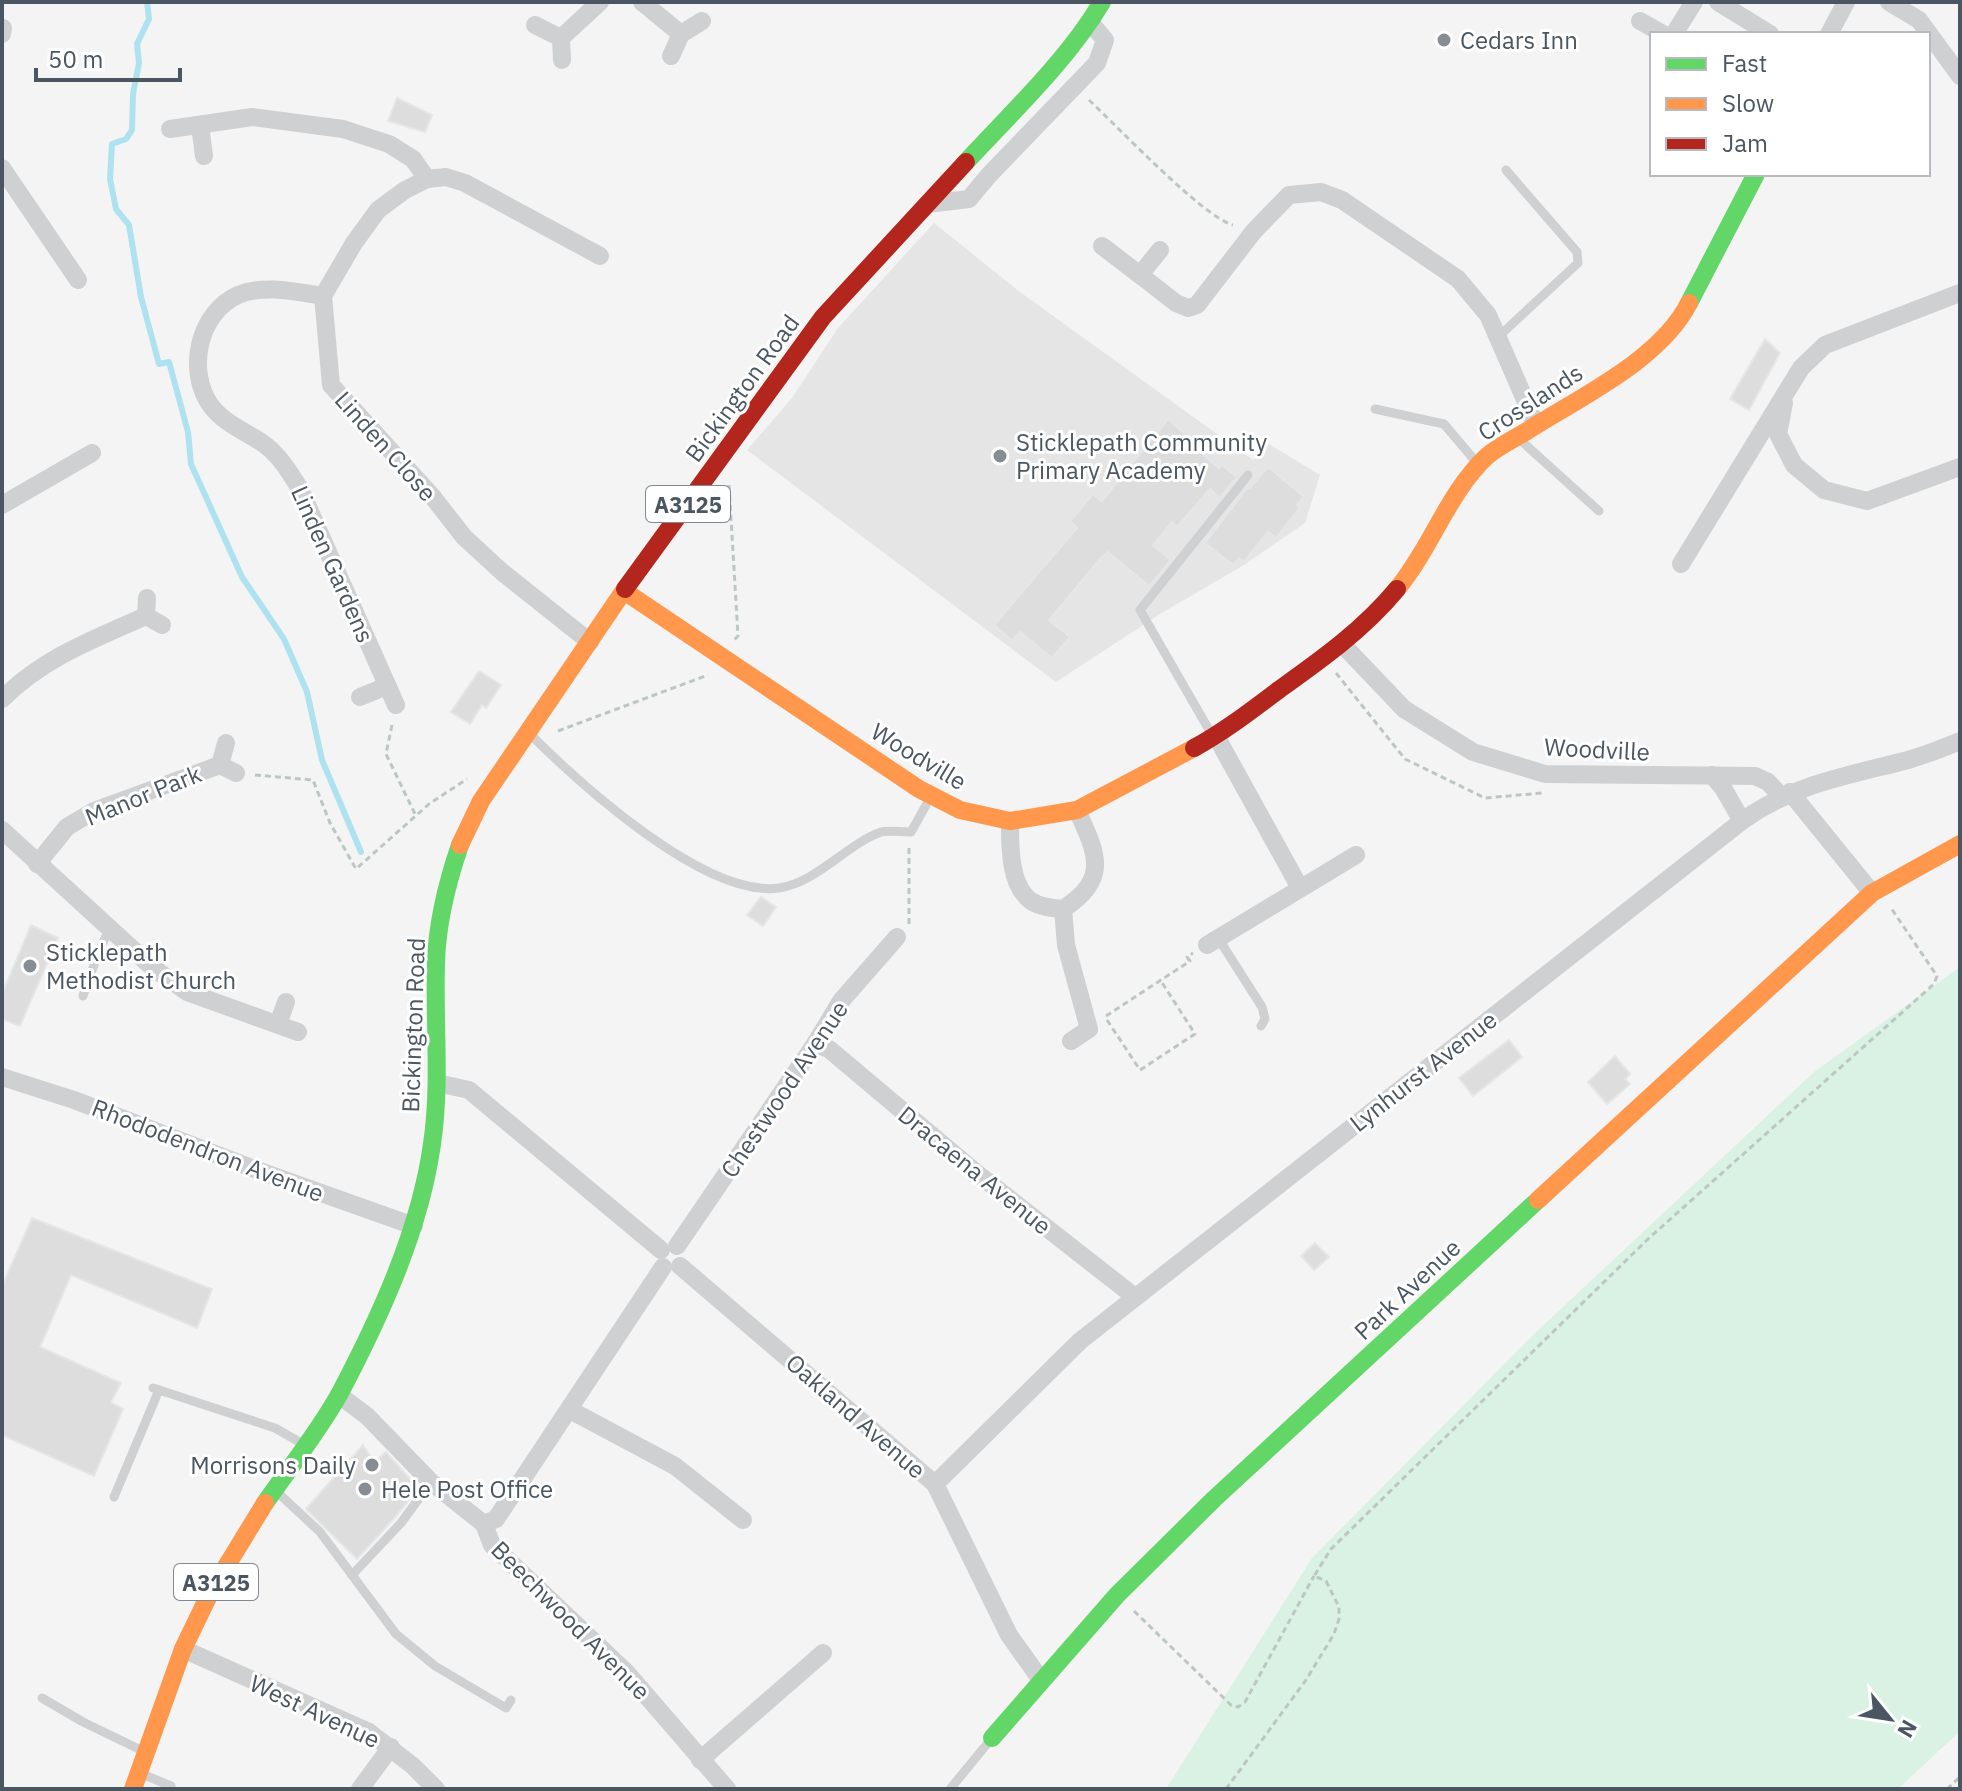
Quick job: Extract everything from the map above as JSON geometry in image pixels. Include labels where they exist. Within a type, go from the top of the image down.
[{"type":"street","points":[[562,60],[561,38],[600,2]]},
{"type":"street","points":[[642,2],[681,34]]},
{"type":"street","name":"Bickington Road","points":[[136,1781],[183,1649],[210,1593],[274,1489],[339,1395],[388,1291],[414,1226],[432,1145],[437,1083],[436,961],[441,914],[449,876],[464,832],[491,786],[624,591],[823,317],[1044,78],[1090,22],[1102,2]]},
{"type":"street","points":[[1675,32],[1694,2]]},
{"type":"street","points":[[1718,2],[1767,32]]},
{"type":"street","points":[[1830,32],[1846,2]]},
{"type":"street","points":[[1889,2],[1919,20],[1928,32]]},
{"type":"street","points":[[671,56],[681,34],[702,21]]},
{"type":"street","points":[[1640,21],[1659,32]]},
{"type":"street","points":[[927,204],[969,199],[1097,63],[1105,40],[1090,22]]},
{"type":"street","points":[[535,25],[561,38]]},
{"type":"street","points":[[1930,35],[1960,76]]},
{"type":"street","points":[[170,129],[252,117],[343,129],[389,144],[413,159],[427,179]]},
{"type":"street","points":[[200,125],[204,156]]},
{"type":"street","points":[[2,168],[78,280]]},
{"type":"street","name":"Crosslands","points":[[1342,644],[1378,612],[1407,577],[1430,543],[1448,507],[1487,456],[1628,367],[1657,344],[1684,313],[1755,176]]},
{"type":"street","points":[[323,296],[354,243],[378,210],[405,190],[427,179],[446,177],[465,183],[600,256]]},
{"type":"street","points":[[1102,246],[1176,303],[1188,308],[1197,305],[1254,231],[1289,195],[1321,192],[1342,200],[1458,279],[1488,315],[1536,425]]},
{"type":"street","points":[[1140,275],[1160,250]]},
{"type":"street","name":"Linden Gardens","points":[[323,296],[260,290],[238,295],[219,307],[204,327],[198,351],[199,374],[203,391],[212,407],[231,425],[264,444],[286,465],[300,489],[396,705]]},
{"type":"street","points":[[1681,564],[1801,368],[1825,345],[1960,293]]},
{"type":"street","name":"Linden Close","points":[[323,296],[331,385],[432,496],[464,537],[502,572],[590,642]]},
{"type":"street","points":[[1786,392],[1778,434],[1794,465],[1824,490],[1867,501],[1960,467]]},
{"type":"street","points":[[2,505],[92,453]]},
{"type":"street","name":"Woodville","points":[[624,591],[932,795],[960,810],[1010,821],[1077,810],[1214,737],[1342,644],[1404,709],[1473,752],[1545,774],[1755,776],[1786,794]]},
{"type":"street","points":[[2,699],[25,677],[58,655],[152,613]]},
{"type":"street","points":[[360,697],[387,686]]},
{"type":"street","points":[[1214,737],[1300,888]]},
{"type":"street","name":"Lynhurst Avenue","points":[[935,1484],[1080,1341],[1768,802],[1960,741]]},
{"type":"street","name":"Manor Park","points":[[37,864],[67,827],[94,811],[228,769],[226,743]]},
{"type":"street","points":[[1712,775],[1742,821]]},
{"type":"street","points":[[1786,794],[1875,890]]},
{"type":"street","points":[[1010,821],[1010,844],[1018,887],[1030,900],[1044,907],[1063,909],[1092,885],[1096,865],[1090,837],[1077,810]]},
{"type":"street","points":[[2,830],[152,967],[187,992],[298,1032]]},
{"type":"street","name":"Park Avenue","points":[[992,1738],[1117,1595],[1214,1499],[1875,890],[1960,844]]},
{"type":"street","points":[[1213,942],[1356,855]]},
{"type":"street","points":[[1063,909],[1066,945],[1096,1020],[1071,1041]]},
{"type":"street","name":"Chestwood Avenue","points":[[484,1524],[496,1519],[841,1001],[897,937]]},
{"type":"street","points":[[278,1024],[286,1002]]},
{"type":"street","name":"Dracaena Avenue","points":[[815,1044],[829,1049],[974,1171],[1135,1297]]},
{"type":"street","name":"Rhododendron Avenue","points":[[3,1081],[74,1100],[414,1226]]},
{"type":"street","name":"Oakland Avenue","points":[[437,1083],[469,1090],[935,1484],[1009,1635],[1041,1680]]},
{"type":"street","name":"Beechwood Avenue","points":[[339,1395],[367,1416],[431,1482],[484,1524],[492,1545],[626,1672],[727,1789]]},
{"type":"street","points":[[570,1410],[675,1466],[743,1520]]},
{"type":"street","name":"West Avenue","points":[[183,1649],[369,1732],[391,1747],[436,1789]]},
{"type":"street","points":[[700,1760],[823,1653]]},
{"type":"street","points":[[360,1789],[391,1747]]},
{"type":"lane","points":[[1498,337],[1578,263],[1577,252],[1506,170]]},
{"type":"lane","points":[[1375,409],[1444,424],[1479,466]]},
{"type":"lane","points":[[1517,437],[1599,511]]},
{"type":"lane","points":[[1214,737],[1140,610],[1248,475]]},
{"type":"lane","points":[[528,732],[608,804],[671,851],[738,884],[780,888],[811,875],[882,832],[911,832],[932,795]]},
{"type":"lane","points":[[83,996],[110,929]]},
{"type":"lane","points":[[1213,942],[1262,1007],[1265,1019],[1261,1026]]},
{"type":"lane","points":[[114,1497],[156,1389],[275,1428],[305,1445]]},
{"type":"lane","points":[[352,1575],[401,1523],[431,1482]]},
{"type":"lane","points":[[274,1489],[320,1532],[396,1634],[413,1650],[506,1708],[511,1700]]},
{"type":"lane","points":[[42,1698],[146,1753]]},
{"type":"lane","points":[[950,1789],[992,1738]]},
{"type":"lane","points":[[136,1781],[171,1786],[170,1789]]},
{"type":"path","points":[[1074,87],[1223,222],[1254,231]]},
{"type":"path","points":[[396,705],[386,754],[416,815]]},
{"type":"path","points":[[228,769],[313,780],[330,823],[356,869],[416,815],[472,776],[491,786]]},
{"type":"path","points":[[897,937],[909,930],[908,853],[911,832]]},
{"type":"path","points":[[1117,1595],[1231,1705],[1238,1707],[1245,1702],[1331,1549],[1648,1239],[1934,984],[1937,976],[1875,890]]},
{"type":"path","points":[[1161,981],[1195,1034],[1140,1070],[1096,1020],[1161,981],[1190,961],[1187,957],[1213,942]]},
{"type":"path","points":[[1226,1789],[1306,1680],[1334,1634],[1339,1607],[1326,1581],[1314,1576]]},
{"type":"path","points":[[1947,1789],[1960,1777]]},
{"type":"shaded area","name":"Sticklepath Community Primary Academy","points":[[934,223],[1020,292],[1253,460],[1267,443],[1320,475],[1305,523],[1244,565],[1160,614],[1056,682],[747,450],[792,398],[838,328]]},
{"type":"green space","points":[[1960,967],[1960,1731],[1898,1789],[1166,1789],[1312,1558],[1533,1335],[1814,1072]]},
{"type":"building","points":[[397,98],[432,115],[425,132],[388,121]]},
{"type":"building","points":[[1765,339],[1780,353],[1749,410],[1730,399]]},
{"type":"building","points":[[1168,419],[1196,444],[1194,447],[1219,468],[1222,465],[1237,477],[1220,498],[1210,489],[1177,527],[1172,522],[1153,545],[1171,560],[1149,586],[1108,552],[1100,559],[1049,620],[1070,637],[1052,658],[1020,632],[1012,641],[994,625],[1077,528],[1070,521],[1093,494],[1102,501]]},
{"type":"building","points":[[1268,467],[1304,497],[1297,505],[1300,508],[1276,538],[1268,532],[1244,562],[1239,558],[1233,565],[1205,543],[1248,487]]},
{"type":"building","points":[[479,671],[501,685],[486,708],[482,705],[470,724],[451,712]]},
{"type":"building","points":[[761,897],[776,907],[763,926],[747,915]]},
{"type":"building","name":"Sticklepath Methodist Church","points":[[31,925],[58,938],[20,1026],[2,1019],[2,994]]},
{"type":"building","points":[[1509,1040],[1522,1057],[1473,1096],[1459,1078]]},
{"type":"building","points":[[1615,1056],[1630,1074],[1625,1079],[1630,1084],[1607,1104],[1588,1082]]},
{"type":"building","points":[[32,1218],[212,1289],[197,1328],[71,1275],[40,1347],[121,1383],[111,1402],[123,1409],[94,1476],[2,1435],[2,1286]]},
{"type":"building","points":[[1315,1243],[1329,1257],[1314,1270],[1301,1256]]},
{"type":"building","points":[[363,1445],[374,1462],[386,1452],[418,1488],[357,1559],[306,1509]]},
{"type":"waterway","points":[[147,2],[149,19],[137,44],[139,63],[133,94],[132,130],[126,139],[112,144],[110,179],[116,209],[129,225],[141,297],[159,364],[169,362],[188,432],[191,464],[242,577],[284,639],[307,692],[322,760],[361,852]]},
{"type":"traffic: fast","points":[[966,162],[1056,66],[1102,2]]},
{"type":"traffic: fast","points":[[1689,303],[1755,176]]},
{"type":"traffic: fast","points":[[265,1503],[340,1393],[384,1303],[418,1208],[435,1121],[438,933],[460,845]]},
{"type":"traffic: fast","points":[[992,1738],[1117,1595],[1214,1499],[1538,1200]]},
{"type":"traffic: slow","points":[[1397,589],[1461,487],[1486,457],[1639,360],[1676,323],[1689,303]]},
{"type":"traffic: slow","points":[[460,845],[481,801],[625,589]]},
{"type":"traffic: slow","points":[[624,591],[919,789],[960,810],[1010,821],[1077,810],[1194,748]]},
{"type":"traffic: slow","points":[[1538,1200],[1872,893],[1960,844]]},
{"type":"traffic: slow","points":[[133,1789],[183,1649],[210,1593],[265,1503]]},
{"type":"traffic: jam","points":[[625,589],[823,317],[966,162]]},
{"type":"traffic: jam","points":[[1194,748],[1217,735],[1327,655],[1371,617],[1397,589]]},
{"type":"place","name":"Cedars Inn","points":[[1444,40]]},
{"type":"place","name":"Sticklepath Community Primary Academy","points":[[1000,456]]},
{"type":"place","name":"Sticklepath Methodist Church","points":[[30,966]]},
{"type":"place","name":"Morrisons Daily","points":[[372,1465]]},
{"type":"place","name":"Hele Post Office","points":[[365,1489]]}]
